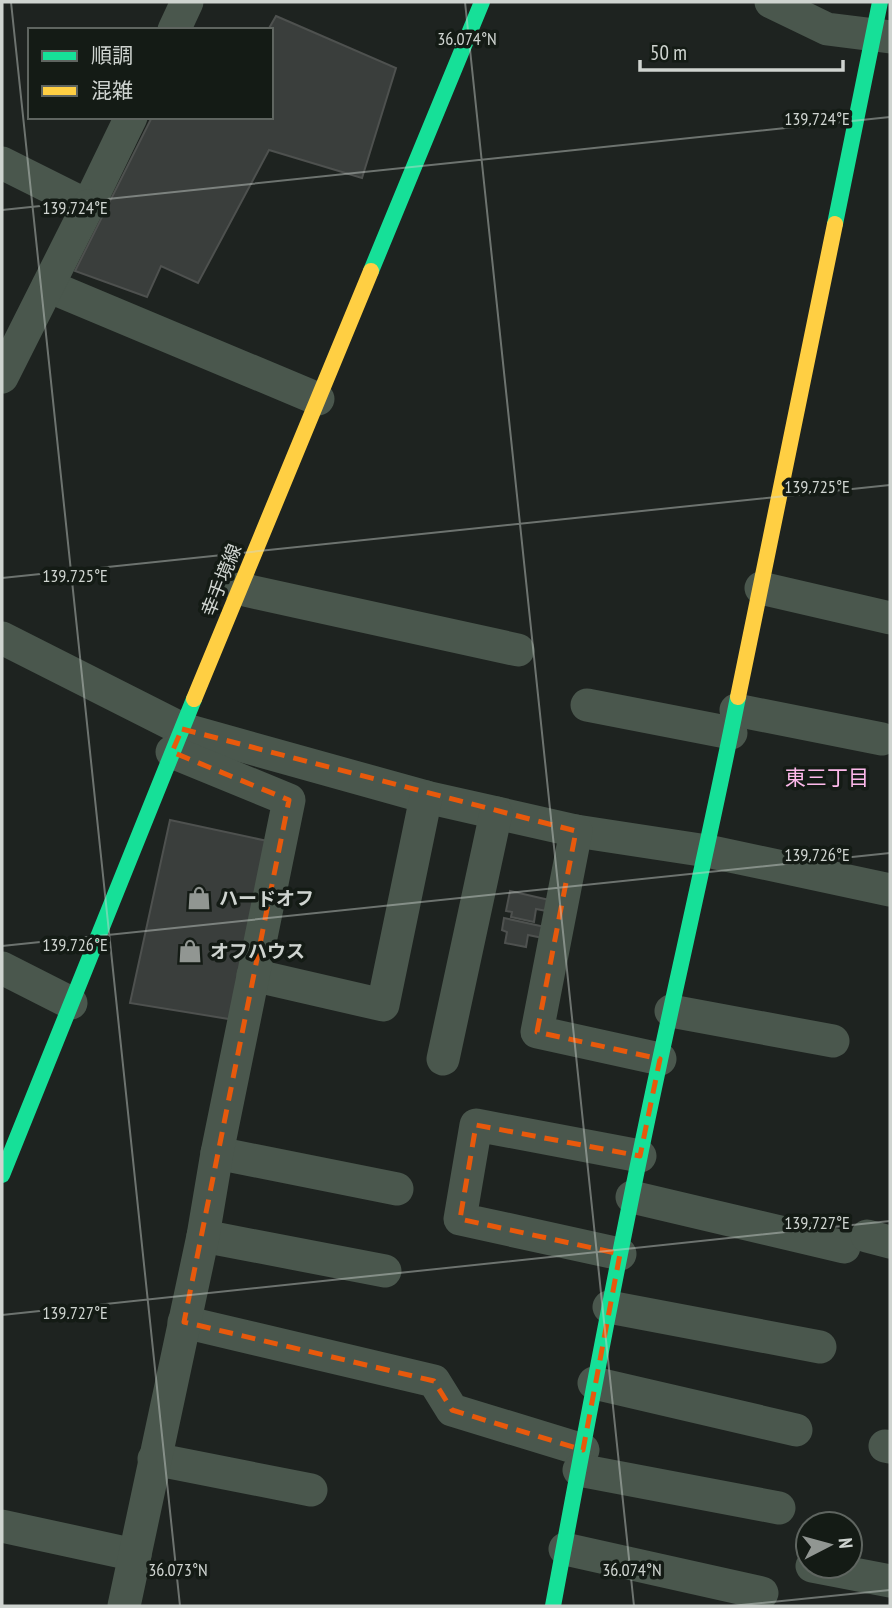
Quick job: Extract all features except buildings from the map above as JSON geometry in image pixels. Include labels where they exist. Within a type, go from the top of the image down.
[{"type":"street","points":[[175,28],[187,2]]},
{"type":"street","name":"幸手境線","points":[[2,1175],[177,741],[482,2]]},
{"type":"street","points":[[554,1606],[594,1383],[660,1059],[708,850],[881,24],[827,29],[771,2]]},
{"type":"street","points":[[2,377],[130,119]]},
{"type":"street","points":[[2,163],[88,206]]},
{"type":"street","points":[[48,286],[318,399]]},
{"type":"street","points":[[761,588],[890,618]]},
{"type":"street","points":[[240,589],[518,650]]},
{"type":"street","points":[[2,638],[177,741],[289,800],[217,1153],[203,1236],[124,1606]]},
{"type":"street","points":[[587,705],[882,739]]},
{"type":"street","points":[[177,741],[576,831],[708,850],[890,890]]},
{"type":"street","points":[[253,975],[383,1005],[426,797]]},
{"type":"street","points":[[443,1059],[496,813]]},
{"type":"street","points":[[576,831],[537,1032],[660,1059]]},
{"type":"street","points":[[2,968],[71,1003]]},
{"type":"street","points":[[671,1011],[833,1041]]},
{"type":"street","points":[[620,1254],[460,1219],[476,1125],[640,1156]]},
{"type":"street","points":[[217,1153],[397,1189]]},
{"type":"street","points":[[632,1197],[867,1241]]},
{"type":"street","points":[[203,1236],[385,1271]]},
{"type":"street","points":[[609,1307],[820,1347]]},
{"type":"street","points":[[184,1322],[434,1381],[452,1410],[581,1460],[779,1508]]},
{"type":"street","points":[[594,1383],[796,1430]]},
{"type":"street","points":[[154,1459],[311,1490]]},
{"type":"street","points":[[2,1526],[135,1555]]},
{"type":"street","points":[[565,1549],[762,1593]]},
{"type":"street","points":[[864,1576],[890,1581]]},
{"type":"highlighted area","points":[[182,729],[576,831],[537,1032],[660,1059],[640,1156],[476,1125],[460,1219],[620,1254],[583,1450],[452,1410],[434,1381],[184,1322],[289,800],[172,752]]},
{"type":"traffic: fast","points":[[371,271],[482,2]]},
{"type":"traffic: fast","points":[[835,224],[880,2]]},
{"type":"traffic: fast","points":[[553,1606],[632,1196],[738,697]]},
{"type":"traffic: fast","points":[[2,1175],[194,699]]},
{"type":"traffic: slow","points":[[738,697],[835,224]]},
{"type":"traffic: slow","points":[[194,699],[371,271]]},
{"type":"place","name":"ハードオフ","points":[[199,898]]},
{"type":"place","name":"オフハウス","points":[[190,951]]},
{"type":"district","name":"東三丁目","points":[[827,777]]}]
